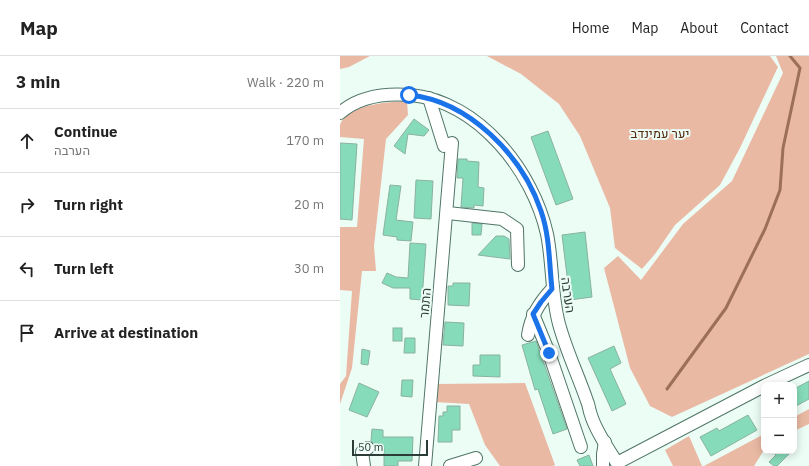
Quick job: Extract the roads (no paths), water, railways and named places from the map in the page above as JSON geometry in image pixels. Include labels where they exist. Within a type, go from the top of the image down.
[{"type":"street","name":"הערבה","points":[[340,113],[355,102],[379,96],[409,95],[429,98],[449,106],[482,128],[504,149],[524,175],[536,199],[544,224],[551,266],[552,289],[564,342],[587,401],[591,416],[617,463],[761,387]]},
{"type":"street","name":"התמר","points":[[425,466],[448,213],[452,143],[444,146],[429,98]]},
{"type":"street","points":[[448,213],[502,219],[517,229],[518,265]]},
{"type":"street","points":[[528,335],[533,314],[552,289]]},
{"type":"street","points":[[533,314],[549,353],[581,447]]},
{"type":"street","name":"הערבה","points":[[772,382],[809,365]]},
{"type":"street","points":[[603,466],[605,442]]},
{"type":"street","points":[[364,466],[362,452],[368,448]]},
{"type":"street","points":[[450,466],[476,458]]},
{"type":"waterway","points":[[667,389],[726,308],[765,229],[780,190],[783,148],[800,68],[790,56]]},
{"type":"park label","name":"יער עמינדב","points":[[660,133]]}]
